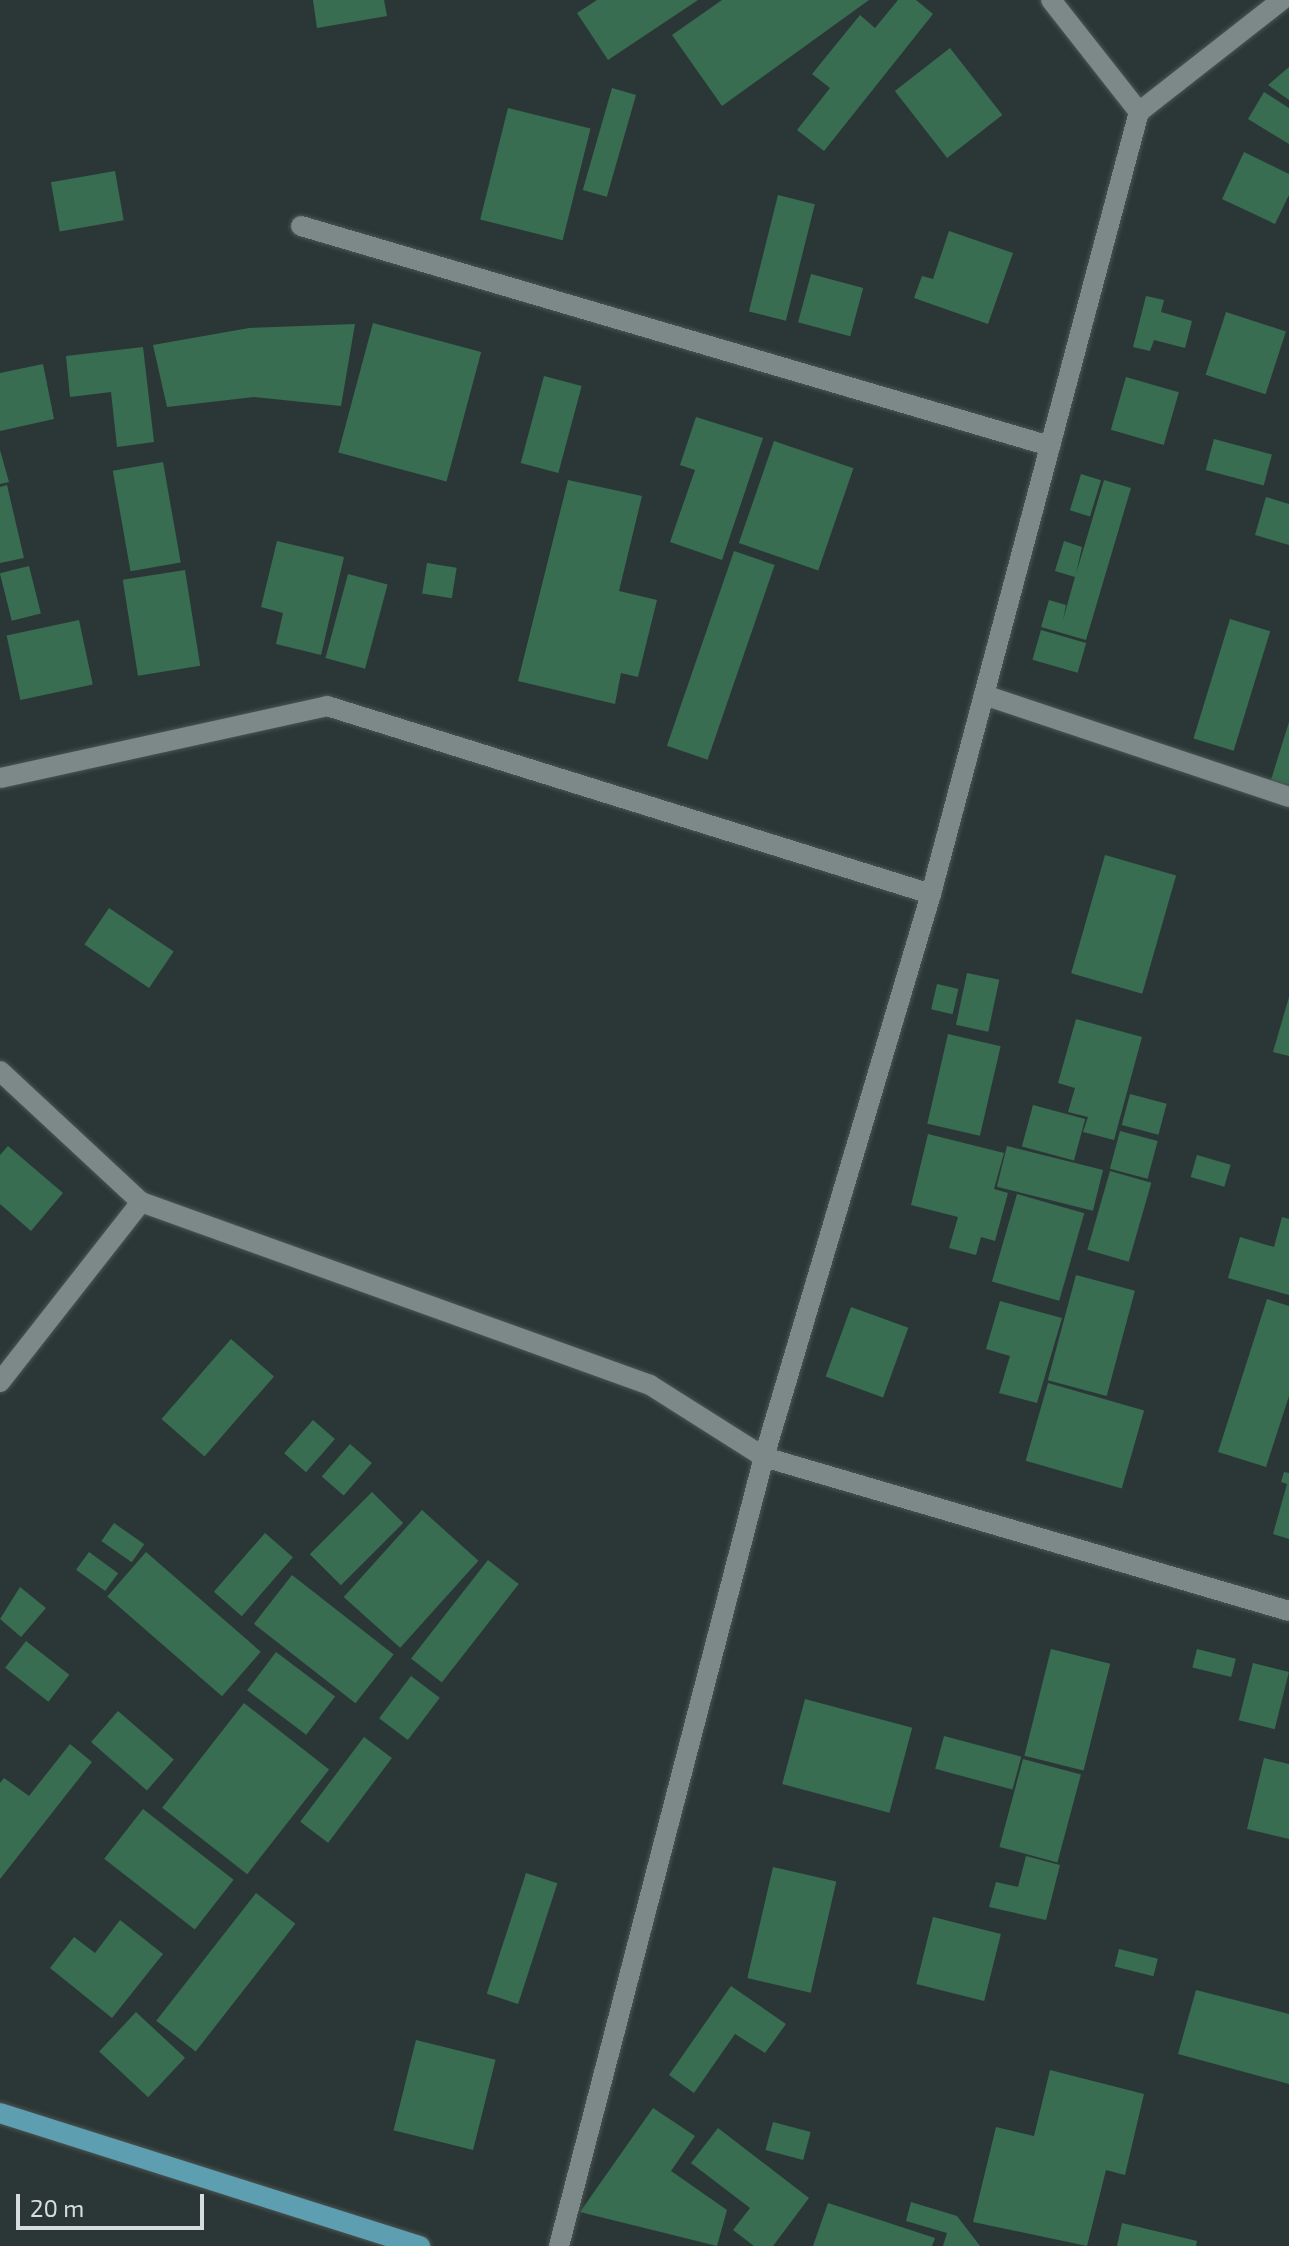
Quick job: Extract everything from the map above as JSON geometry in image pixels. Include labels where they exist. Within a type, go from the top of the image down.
[{"type":"main road","points":[[0,2113],[420,2246]]},
{"type":"street","points":[[1051,0],[1139,112]]},
{"type":"street","points":[[559,2246],[764,1457],[931,894],[1139,112],[1282,0]]},
{"type":"street","points":[[301,226],[1050,446]]},
{"type":"street","points":[[984,695],[1289,797]]},
{"type":"street","points":[[0,778],[327,706],[931,894]]},
{"type":"street","points":[[0,1071],[141,1202],[650,1385],[764,1457],[1289,1611]]},
{"type":"street","points":[[0,1382],[141,1202]]},
{"type":"building","points":[[313,0],[384,0],[387,16],[317,28]]},
{"type":"building","points":[[597,0],[698,0],[608,60],[577,13]]},
{"type":"building","points":[[722,0],[869,0],[722,106],[672,35]]},
{"type":"building","points":[[898,0],[916,0],[933,14],[824,151],[797,130],[830,88],[812,74],[860,15],[875,28]]},
{"type":"building","points":[[950,48],[1002,115],[947,158],[895,91]]},
{"type":"building","points":[[1289,67],[1289,100],[1268,85]]},
{"type":"building","points":[[612,88],[636,95],[607,197],[583,190]]},
{"type":"building","points":[[1264,92],[1289,108],[1289,144],[1248,119]]},
{"type":"building","points":[[508,108],[590,129],[563,240],[480,220]]},
{"type":"building","points":[[1244,152],[1289,174],[1289,195],[1275,224],[1222,199]]},
{"type":"building","points":[[115,171],[124,220],[60,232],[51,182]]},
{"type":"building","points":[[778,195],[815,204],[786,321],[749,311]]},
{"type":"building","points":[[949,231],[1013,253],[988,324],[914,298],[922,276],[933,279]]},
{"type":"building","points":[[811,274],[863,288],[850,336],[798,322]]},
{"type":"building","points":[[1146,296],[1164,300],[1161,312],[1192,321],[1185,348],[1154,340],[1150,351],[1133,347]]},
{"type":"building","points":[[1226,312],[1286,331],[1266,394],[1206,375]]},
{"type":"building","points":[[373,323],[481,352],[447,481],[338,452]]},
{"type":"building","points":[[355,324],[341,406],[254,397],[167,407],[153,345],[249,328]]},
{"type":"building","points":[[143,347],[154,442],[117,447],[111,392],[70,397],[66,356]]},
{"type":"building","points":[[43,364],[54,419],[0,431],[0,373]]},
{"type":"building","points":[[544,376],[582,386],[558,473],[521,463]]},
{"type":"building","points":[[1126,377],[1179,392],[1164,445],[1111,430]]},
{"type":"building","points":[[696,417],[763,438],[722,560],[670,542],[695,470],[680,465]]},
{"type":"building","points":[[1214,439],[1272,455],[1264,485],[1206,470]]},
{"type":"building","points":[[774,441],[853,468],[818,570],[739,543]]},
{"type":"building","points":[[0,450],[9,482],[0,484]]},
{"type":"building","points":[[163,462],[181,562],[130,571],[113,471]]},
{"type":"building","points":[[1081,474],[1101,480],[1090,516],[1070,510]]},
{"type":"building","points":[[568,480],[642,496],[619,591],[657,600],[638,677],[621,673],[615,704],[518,681]]},
{"type":"building","points":[[1104,480],[1131,488],[1086,640],[1041,627],[1049,600],[1066,605],[1063,620],[1075,577],[1055,571],[1064,541],[1082,547],[1076,574]]},
{"type":"building","points":[[7,485],[24,558],[0,563],[0,487]]},
{"type":"building","points":[[1266,497],[1289,504],[1289,545],[1255,535]]},
{"type":"building","points":[[277,541],[344,557],[321,655],[276,644],[283,613],[261,607]]},
{"type":"building","points":[[734,551],[775,565],[708,760],[667,746]]},
{"type":"building","points":[[427,563],[457,568],[452,598],[422,594]]},
{"type":"building","points":[[29,566],[41,614],[12,621],[0,573]]},
{"type":"building","points":[[185,570],[200,666],[138,676],[123,580]]},
{"type":"building","points":[[348,574],[388,585],[365,669],[325,658]]},
{"type":"building","points":[[1230,619],[1270,631],[1234,751],[1193,739]]},
{"type":"building","points":[[79,620],[93,685],[20,700],[7,635]]},
{"type":"building","points":[[1041,630],[1086,643],[1078,673],[1032,660]]},
{"type":"building","points":[[1289,722],[1289,789],[1270,783]]},
{"type":"building","points":[[1105,855],[1176,875],[1142,994],[1071,973]]},
{"type":"building","points":[[109,908],[174,952],[149,988],[84,944]]},
{"type":"building","points":[[967,973],[999,980],[988,1032],[956,1025]]},
{"type":"building","points":[[937,984],[958,989],[953,1014],[931,1009]]},
{"type":"building","points":[[1289,997],[1289,1056],[1273,1052]]},
{"type":"building","points":[[1076,1019],[1142,1037],[1114,1140],[1083,1132],[1088,1117],[1068,1112],[1075,1088],[1058,1083]]},
{"type":"building","points":[[948,1034],[1001,1046],[980,1136],[927,1124]]},
{"type":"building","points":[[1130,1094],[1167,1104],[1158,1135],[1122,1125]]},
{"type":"building","points":[[1033,1105],[1085,1119],[1074,1161],[1022,1147]]},
{"type":"building","points":[[1120,1131],[1158,1141],[1148,1179],[1110,1169]]},
{"type":"building","points":[[928,1134],[1004,1153],[994,1189],[1008,1193],[995,1241],[981,1237],[976,1255],[949,1248],[958,1217],[911,1205]]},
{"type":"building","points":[[8,1146],[63,1193],[31,1231],[0,1204],[0,1155]]},
{"type":"building","points":[[1007,1146],[1103,1170],[1093,1211],[997,1187]]},
{"type":"building","points":[[1197,1155],[1231,1165],[1224,1187],[1191,1177]]},
{"type":"building","points":[[1110,1171],[1151,1183],[1129,1262],[1087,1250]]},
{"type":"building","points":[[1017,1194],[1084,1213],[1059,1301],[992,1281]]},
{"type":"building","points":[[1282,1217],[1289,1219],[1289,1295],[1228,1278],[1240,1237],[1274,1247]]},
{"type":"building","points":[[1076,1275],[1135,1291],[1107,1396],[1048,1380]]},
{"type":"building","points":[[1267,1299],[1289,1306],[1289,1396],[1266,1467],[1218,1452]]},
{"type":"building","points":[[1000,1301],[1062,1318],[1037,1403],[999,1393],[1010,1356],[986,1349]]},
{"type":"building","points":[[851,1307],[908,1328],[883,1397],[826,1377]]},
{"type":"building","points":[[231,1339],[274,1376],[204,1456],[161,1419]]},
{"type":"building","points":[[1048,1383],[1144,1411],[1122,1488],[1026,1461]]},
{"type":"building","points":[[313,1420],[335,1439],[306,1472],[284,1453]]},
{"type":"building","points":[[350,1444],[372,1463],[344,1495],[322,1476]]},
{"type":"building","points":[[1284,1472],[1289,1473],[1289,1539],[1273,1534],[1287,1484],[1281,1482]]},
{"type":"building","points":[[372,1492],[403,1523],[341,1585],[310,1554]]},
{"type":"building","points":[[422,1510],[478,1561],[400,1648],[344,1597]]},
{"type":"building","points":[[114,1523],[144,1544],[132,1562],[101,1541]]},
{"type":"building","points":[[265,1533],[293,1557],[242,1616],[214,1592]]},
{"type":"building","points":[[89,1552],[118,1573],[105,1591],[76,1570]]},
{"type":"building","points":[[146,1552],[261,1652],[222,1696],[107,1597]]},
{"type":"building","points":[[488,1560],[519,1584],[442,1683],[411,1659]]},
{"type":"building","points":[[292,1575],[394,1654],[355,1703],[254,1624]]},
{"type":"building","points":[[20,1587],[46,1608],[21,1637],[0,1619]]},
{"type":"building","points":[[26,1641],[69,1675],[48,1702],[5,1668]]},
{"type":"building","points":[[1051,1649],[1110,1664],[1084,1770],[1024,1756]]},
{"type":"building","points":[[1197,1649],[1236,1659],[1231,1677],[1192,1667]]},
{"type":"building","points":[[276,1652],[335,1697],[306,1735],[247,1690]]},
{"type":"building","points":[[1253,1663],[1289,1672],[1275,1729],[1239,1720]]},
{"type":"building","points":[[411,1676],[440,1698],[408,1740],[379,1718]]},
{"type":"building","points":[[805,1699],[912,1728],[889,1813],[782,1784]]},
{"type":"building","points":[[244,1703],[329,1769],[247,1874],[162,1808]]},
{"type":"building","points":[[118,1711],[174,1760],[147,1790],[91,1742]]},
{"type":"building","points":[[944,1736],[1021,1757],[1012,1790],[935,1769]]},
{"type":"building","points":[[364,1737],[392,1758],[328,1843],[300,1822]]},
{"type":"building","points":[[70,1744],[92,1762],[0,1879],[0,1783],[4,1778],[29,1796]]},
{"type":"building","points":[[1264,1758],[1289,1764],[1289,1839],[1247,1829]]},
{"type":"building","points":[[1023,1759],[1081,1775],[1057,1862],[999,1847]]},
{"type":"building","points":[[143,1809],[234,1880],[195,1929],[104,1859]]},
{"type":"building","points":[[1026,1856],[1060,1865],[1046,1920],[989,1907],[996,1882],[1018,1887]]},
{"type":"building","points":[[773,1867],[836,1882],[811,1993],[747,1978]]},
{"type":"building","points":[[526,1873],[557,1883],[518,2004],[487,1994]]},
{"type":"building","points":[[256,1893],[295,1924],[196,2051],[156,2021]]},
{"type":"building","points":[[933,1917],[1001,1934],[984,2001],[916,1984]]},
{"type":"building","points":[[120,1920],[163,1954],[112,2018],[50,1968],[74,1937],[95,1953]]},
{"type":"building","points":[[1119,1949],[1158,1959],[1153,1976],[1115,1966]]},
{"type":"building","points":[[731,1986],[786,2024],[765,2053],[735,2034],[694,2093],[669,2075]]},
{"type":"building","points":[[1196,1990],[1289,2014],[1289,2084],[1178,2054]]},
{"type":"building","points":[[136,2012],[185,2058],[148,2097],[99,2051]]},
{"type":"building","points":[[416,2040],[496,2060],[473,2150],[394,2130]]},
{"type":"building","points":[[1050,2070],[1144,2094],[1125,2175],[1106,2170],[1087,2246],[973,2222],[996,2127],[1034,2136]]},
{"type":"building","points":[[653,2108],[695,2136],[671,2171],[727,2210],[717,2246],[580,2212]]},
{"type":"building","points":[[773,2122],[811,2132],[803,2160],[765,2150]]},
{"type":"building","points":[[718,2128],[809,2198],[773,2246],[754,2246],[733,2230],[750,2208],[691,2163]]},
{"type":"building","points":[[911,2202],[957,2216],[980,2246],[943,2246],[947,2233],[906,2221]]},
{"type":"building","points":[[828,2203],[935,2238],[932,2246],[813,2246]]},
{"type":"building","points":[[1122,2223],[1197,2241],[1196,2246],[1117,2246]]}]
